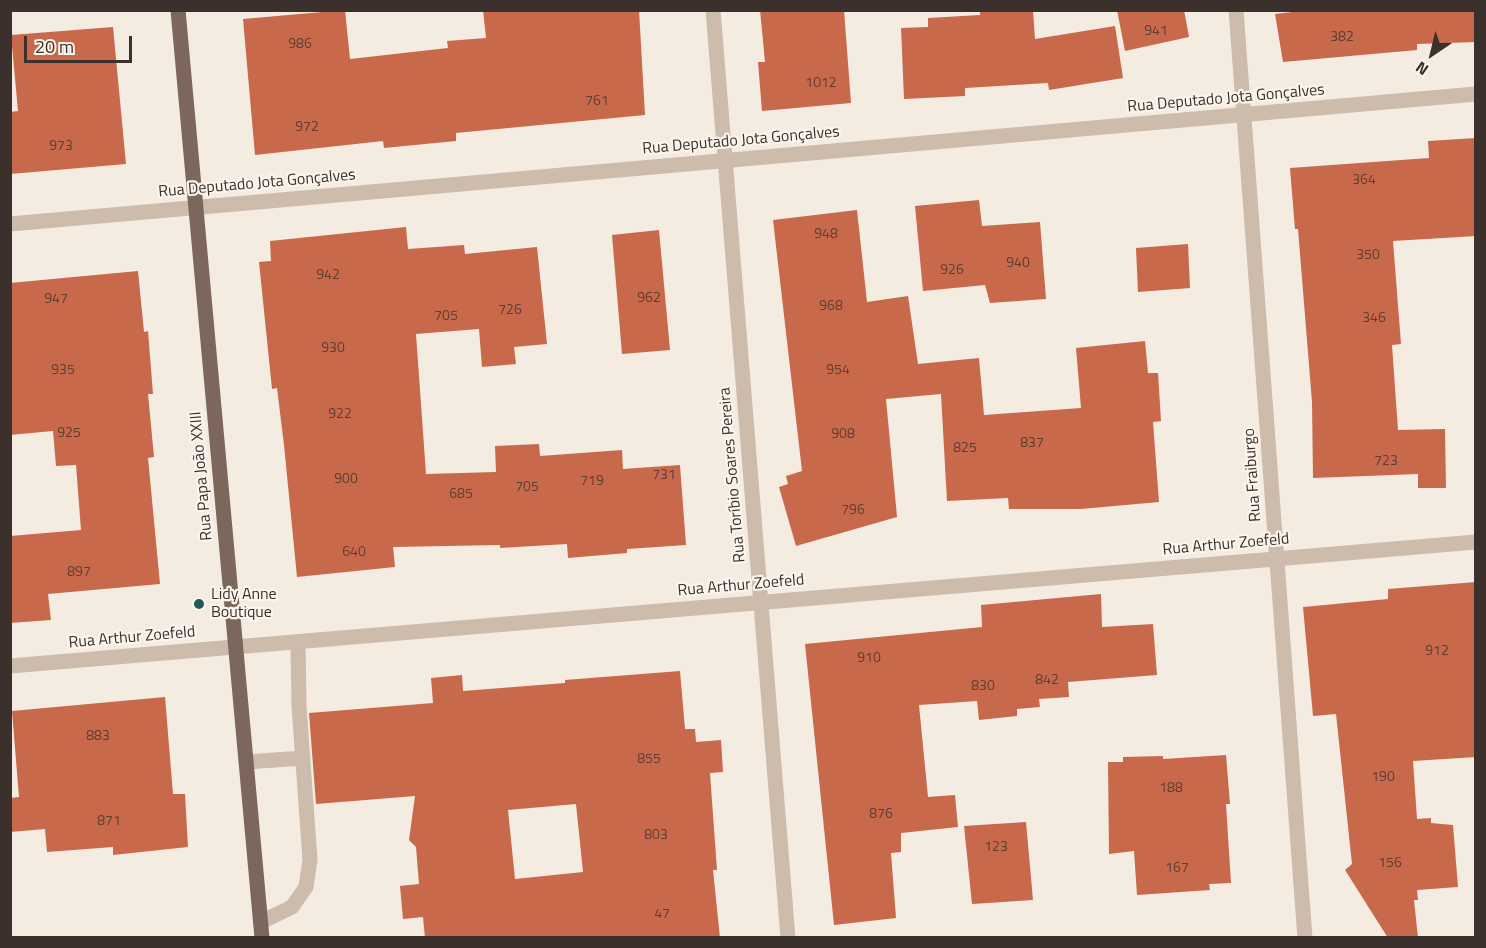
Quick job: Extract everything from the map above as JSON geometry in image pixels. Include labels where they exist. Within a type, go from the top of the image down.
[{"type":"main road","name":"Rua Papa João XXIII","points":[[178,10],[262,938]]},
{"type":"street","name":"Rua Toríbio Soares Pereira","points":[[713,10],[788,938]]},
{"type":"street","name":"Rua Fraiburgo","points":[[1236,10],[1305,938]]},
{"type":"street","name":"Rua Deputado Jota Gonçalves","points":[[10,224],[1476,94]]},
{"type":"street","name":"Rua Arthur Zoefeld","points":[[10,666],[1476,542]]},
{"type":"street","points":[[261,922],[292,907],[306,887],[310,860],[299,706],[298,642]]},
{"type":"street","points":[[246,762],[303,758]]},
{"type":"building","points":[[345,10],[350,59],[448,48],[447,41],[486,38],[483,10],[639,10],[645,115],[456,133],[456,141],[384,148],[383,141],[255,155],[243,19]]},
{"type":"building","points":[[760,10],[844,10],[851,103],[762,111],[758,62],[765,62]]},
{"type":"building","points":[[980,10],[1033,10],[1035,39],[1115,26],[1123,78],[1049,90],[1048,83],[965,88],[965,96],[904,99],[901,28],[928,27],[928,18],[980,15]]},
{"type":"building","points":[[1117,10],[1184,10],[1189,37],[1125,51]]},
{"type":"building","points":[[1310,10],[1476,10],[1476,42],[1417,44],[1417,50],[1283,62],[1275,14]]},
{"type":"building","points":[[113,27],[126,164],[10,174],[10,112],[18,111],[11,35]]},
{"type":"building","points":[[1476,138],[1476,236],[1393,241],[1401,344],[1392,345],[1398,430],[1445,429],[1446,488],[1418,488],[1418,474],[1313,478],[1312,402],[1298,229],[1295,229],[1290,168],[1429,158],[1428,141]]},
{"type":"building","points":[[979,200],[982,226],[1040,222],[1046,299],[990,303],[985,285],[923,291],[915,206]]},
{"type":"building","points":[[857,210],[867,302],[908,296],[918,364],[979,358],[984,415],[1081,408],[1076,348],[1145,341],[1148,373],[1158,373],[1161,421],[1153,422],[1159,502],[1081,509],[1009,509],[1008,498],[947,501],[941,394],[886,399],[897,517],[796,546],[779,487],[788,484],[786,476],[802,471],[773,220]]},
{"type":"building","points":[[406,227],[408,249],[464,245],[465,254],[537,247],[547,344],[514,347],[516,364],[482,367],[479,329],[416,334],[426,474],[496,472],[495,446],[539,444],[540,456],[622,450],[623,469],[680,465],[686,545],[627,549],[627,553],[568,558],[567,544],[500,548],[500,545],[393,547],[395,567],[297,577],[284,445],[277,388],[272,389],[259,262],[271,261],[270,241]]},
{"type":"building","points":[[659,230],[670,350],[622,354],[612,235]]},
{"type":"building","points":[[1188,244],[1190,288],[1138,292],[1136,248]]},
{"type":"building","points":[[138,271],[144,332],[148,331],[153,394],[148,394],[154,457],[148,458],[160,584],[48,594],[51,620],[10,623],[10,536],[81,530],[76,465],[56,466],[53,431],[10,435],[10,283]]},
{"type":"building","points":[[1476,582],[1476,757],[1413,761],[1417,819],[1431,818],[1431,823],[1453,825],[1458,887],[1417,890],[1418,900],[1414,900],[1418,938],[1388,938],[1345,870],[1352,864],[1336,714],[1313,716],[1303,607],[1388,599],[1388,589]]},
{"type":"building","points":[[1101,594],[1102,627],[1153,624],[1157,675],[1068,682],[1069,697],[1039,699],[1040,707],[1017,709],[1017,716],[979,720],[977,701],[919,705],[928,797],[955,795],[958,827],[901,833],[901,852],[891,853],[896,918],[834,925],[805,644],[982,627],[981,605]]},
{"type":"building","points":[[680,671],[685,729],[695,729],[696,742],[721,740],[723,772],[710,773],[717,870],[713,870],[720,938],[425,938],[423,917],[403,919],[400,886],[419,884],[416,847],[409,840],[415,796],[316,804],[309,713],[433,703],[431,678],[462,675],[463,691],[565,683],[565,680]],"holes":[[[576,804],[583,872],[515,879],[508,810]]]},
{"type":"building","points":[[165,697],[173,794],[185,794],[188,847],[113,855],[113,847],[47,852],[45,829],[10,832],[10,798],[19,797],[12,711]]},
{"type":"building","points":[[1226,755],[1230,804],[1226,804],[1231,883],[1209,884],[1210,890],[1137,895],[1134,851],[1109,854],[1108,762],[1123,762],[1123,757],[1163,756],[1163,759]]},
{"type":"building","points":[[1026,822],[1033,900],[972,904],[964,826]]},
{"type":"place","name":"Lidy Anne Boutique","points":[[199,604]]}]
